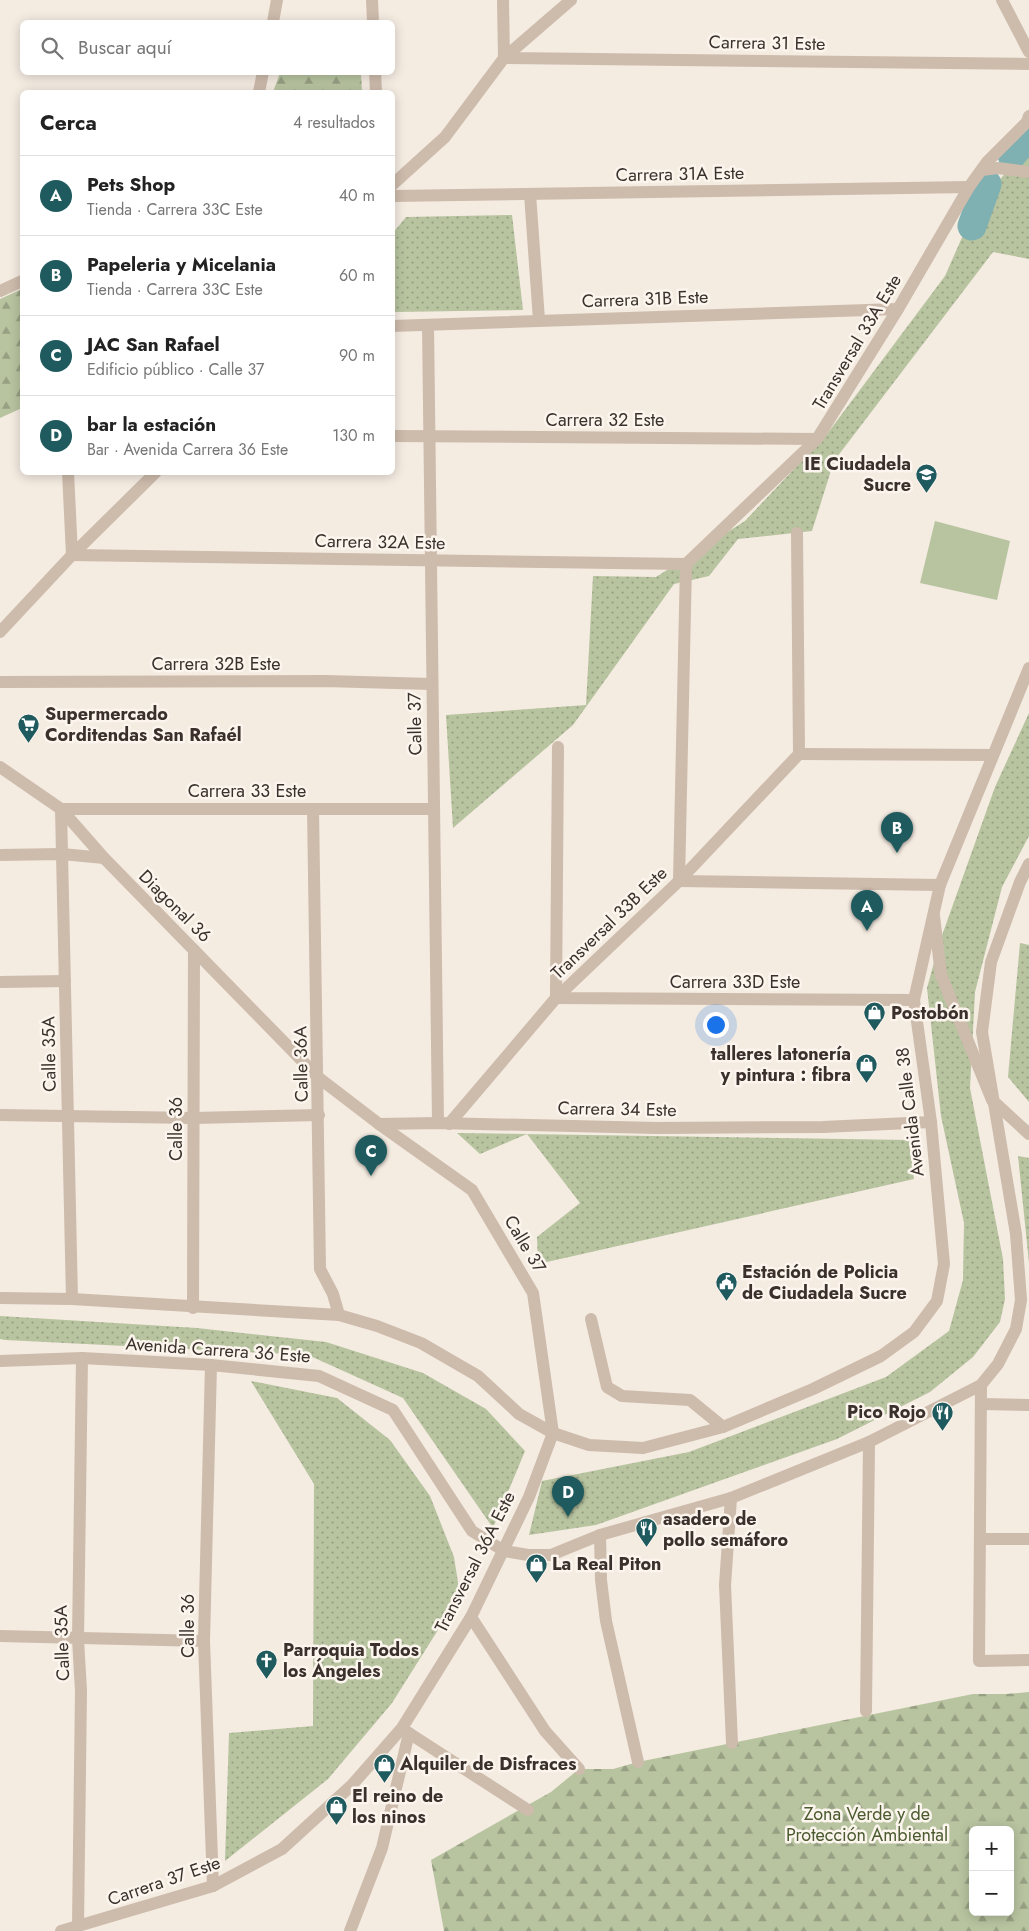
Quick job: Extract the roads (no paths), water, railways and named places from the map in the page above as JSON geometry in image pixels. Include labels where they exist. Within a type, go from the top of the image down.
[{"type":"street","points":[[273,20],[278,0]]},
{"type":"street","points":[[372,0],[373,20]]},
{"type":"street","points":[[503,0],[504,58]]},
{"type":"street","points":[[395,182],[445,137],[504,58],[570,0]]},
{"type":"street","points":[[1002,0],[1029,52]]},
{"type":"street","name":"Carrera 31 Este","points":[[504,58],[1029,64]]},
{"type":"street","points":[[259,90],[262,75]]},
{"type":"street","points":[[375,75],[376,90]]},
{"type":"street","name":"Transversal 33A Este","points":[[686,564],[818,439],[898,309],[969,187],[982,170],[1027,122],[1029,116]]},
{"type":"street","points":[[982,170],[998,168],[1029,172]]},
{"type":"street","name":"Carrera 31A Este","points":[[395,196],[969,187]]},
{"type":"street","points":[[530,194],[538,320]]},
{"type":"street","points":[[0,290],[20,282]]},
{"type":"street","name":"Carrera 31B Este","points":[[395,326],[898,309]]},
{"type":"street","name":"Calle 37","points":[[428,325],[434,808],[443,1123]]},
{"type":"street","name":"Carrera 32 Este","points":[[395,436],[818,439]]},
{"type":"street","points":[[68,475],[72,555]]},
{"type":"street","points":[[0,632],[72,555],[153,475]]},
{"type":"street","points":[[796,533],[800,754],[993,755]]},
{"type":"street","name":"Carrera 32A Este","points":[[72,555],[686,564]]},
{"type":"street","points":[[686,564],[679,881],[940,885]]},
{"type":"street","name":"Avenida Calle 38","points":[[723,1427],[813,1389],[881,1356],[914,1332],[937,1301],[944,1264],[931,1122],[914,1000],[940,885],[1029,668]]},
{"type":"street","name":"Carrera 32B Este","points":[[0,682],[325,681],[432,684]]},
{"type":"street","points":[[556,998],[558,747]]},
{"type":"street","name":"Transversal 33B Este","points":[[443,1123],[556,998],[679,881],[800,754]]},
{"type":"street","name":"Diagonal 36","points":[[0,767],[61,809],[104,858],[319,1078]]},
{"type":"street","name":"Carrera 33 Este","points":[[61,809],[434,808]]},
{"type":"street","name":"Calle 35A","points":[[61,809],[72,1299]]},
{"type":"street","name":"Calle 36A","points":[[313,809],[319,1078],[320,1269],[333,1294],[339,1315]]},
{"type":"street","points":[[0,855],[62,854],[104,858]]},
{"type":"street","points":[[1029,864],[1024,882],[991,962],[982,1032],[1016,1234],[1025,1300],[1016,1328],[998,1364],[981,1385],[979,1661],[1029,1660]]},
{"type":"street","points":[[933,910],[941,975],[992,1100],[1029,1134]]},
{"type":"street","name":"Calle 36","points":[[193,1308],[194,950]]},
{"type":"street","points":[[0,982],[64,982]]},
{"type":"street","name":"Carrera 33D Este","points":[[556,998],[914,1000]]},
{"type":"street","points":[[319,1078],[378,1124]]},
{"type":"street","points":[[0,1115],[194,1118],[319,1115]]},
{"type":"street","name":"Carrera 34 Este","points":[[378,1124],[443,1123],[667,1128],[822,1126],[931,1122]]},
{"type":"street","name":"Calle 37","points":[[378,1124],[472,1190],[533,1293],[553,1433]]},
{"type":"street","points":[[0,1298],[72,1299],[193,1308],[339,1315],[377,1326],[421,1343],[478,1376],[519,1414],[553,1433],[589,1445],[643,1448],[723,1427]]},
{"type":"street","points":[[591,1319],[607,1387],[622,1396],[690,1400],[723,1427]]},
{"type":"street","name":"Calle 35A","points":[[78,1926],[81,1691],[78,1639],[82,1358]]},
{"type":"street","name":"Avenida Carrera 36 Este","points":[[0,1361],[82,1358],[211,1365],[319,1376],[393,1410],[472,1531],[504,1551],[528,1555],[551,1555],[600,1535],[731,1498],[869,1442],[981,1385]]},
{"type":"street","name":"Calle 36","points":[[211,1365],[204,1641],[213,1886]]},
{"type":"street","points":[[981,1404],[1029,1405]]},
{"type":"street","name":"Transversal 36A Este","points":[[405,1731],[470,1617],[504,1551],[529,1497],[553,1433]]},
{"type":"street","points":[[866,1711],[869,1442]]},
{"type":"street","points":[[731,1498],[725,1585],[732,1744]]},
{"type":"street","points":[[600,1535],[601,1580],[606,1621],[638,1762]]},
{"type":"street","points":[[980,1539],[1029,1539]]},
{"type":"street","points":[[470,1617],[545,1731],[580,1770]]},
{"type":"street","points":[[0,1636],[204,1641]]},
{"type":"street","points":[[350,1931],[382,1848],[405,1731],[528,1810]]},
{"type":"street","name":"Carrera 37 Este","points":[[61,1931],[213,1886],[282,1849],[352,1785],[405,1731]]},
{"type":"waterway","points":[[1012,155],[1029,134]]},
{"type":"waterway","points":[[972,226],[987,184]]},
{"type":"place","name":"IE Ciudadela Sucre","points":[[927,493]]},
{"type":"place","name":"Supermercado Corditendas San Rafaél","points":[[29,743]]},
{"type":"place","name":"Papeleria y Micelania","points":[[897,853]]},
{"type":"place","name":"Pets Shop","points":[[867,931]]},
{"type":"place","name":"Postobón","points":[[875,1032]]},
{"type":"place","name":"talleres latonería y pintura : fibra","points":[[867,1083]]},
{"type":"place","name":"JAC San Rafael","points":[[371,1176]]},
{"type":"place","name":"Estación de Policia de Ciudadela Sucre","points":[[726,1301]]},
{"type":"place","name":"Pico Rojo","points":[[942,1431]]},
{"type":"place","name":"bar la estación","points":[[568,1517]]},
{"type":"place","name":"asadero de pollo semáforo","points":[[647,1548]]},
{"type":"place","name":"La Real Piton","points":[[536,1583]]},
{"type":"place","name":"Parroquia Todos los Ángeles","points":[[267,1679]]},
{"type":"place","name":"Alquiler de Disfraces","points":[[384,1783]]},
{"type":"place","name":"El reino de los ninos","points":[[336,1825]]},
{"type":"park label","name":"Zona Verde y de Protección Ambiental","points":[[867,1824]]}]
